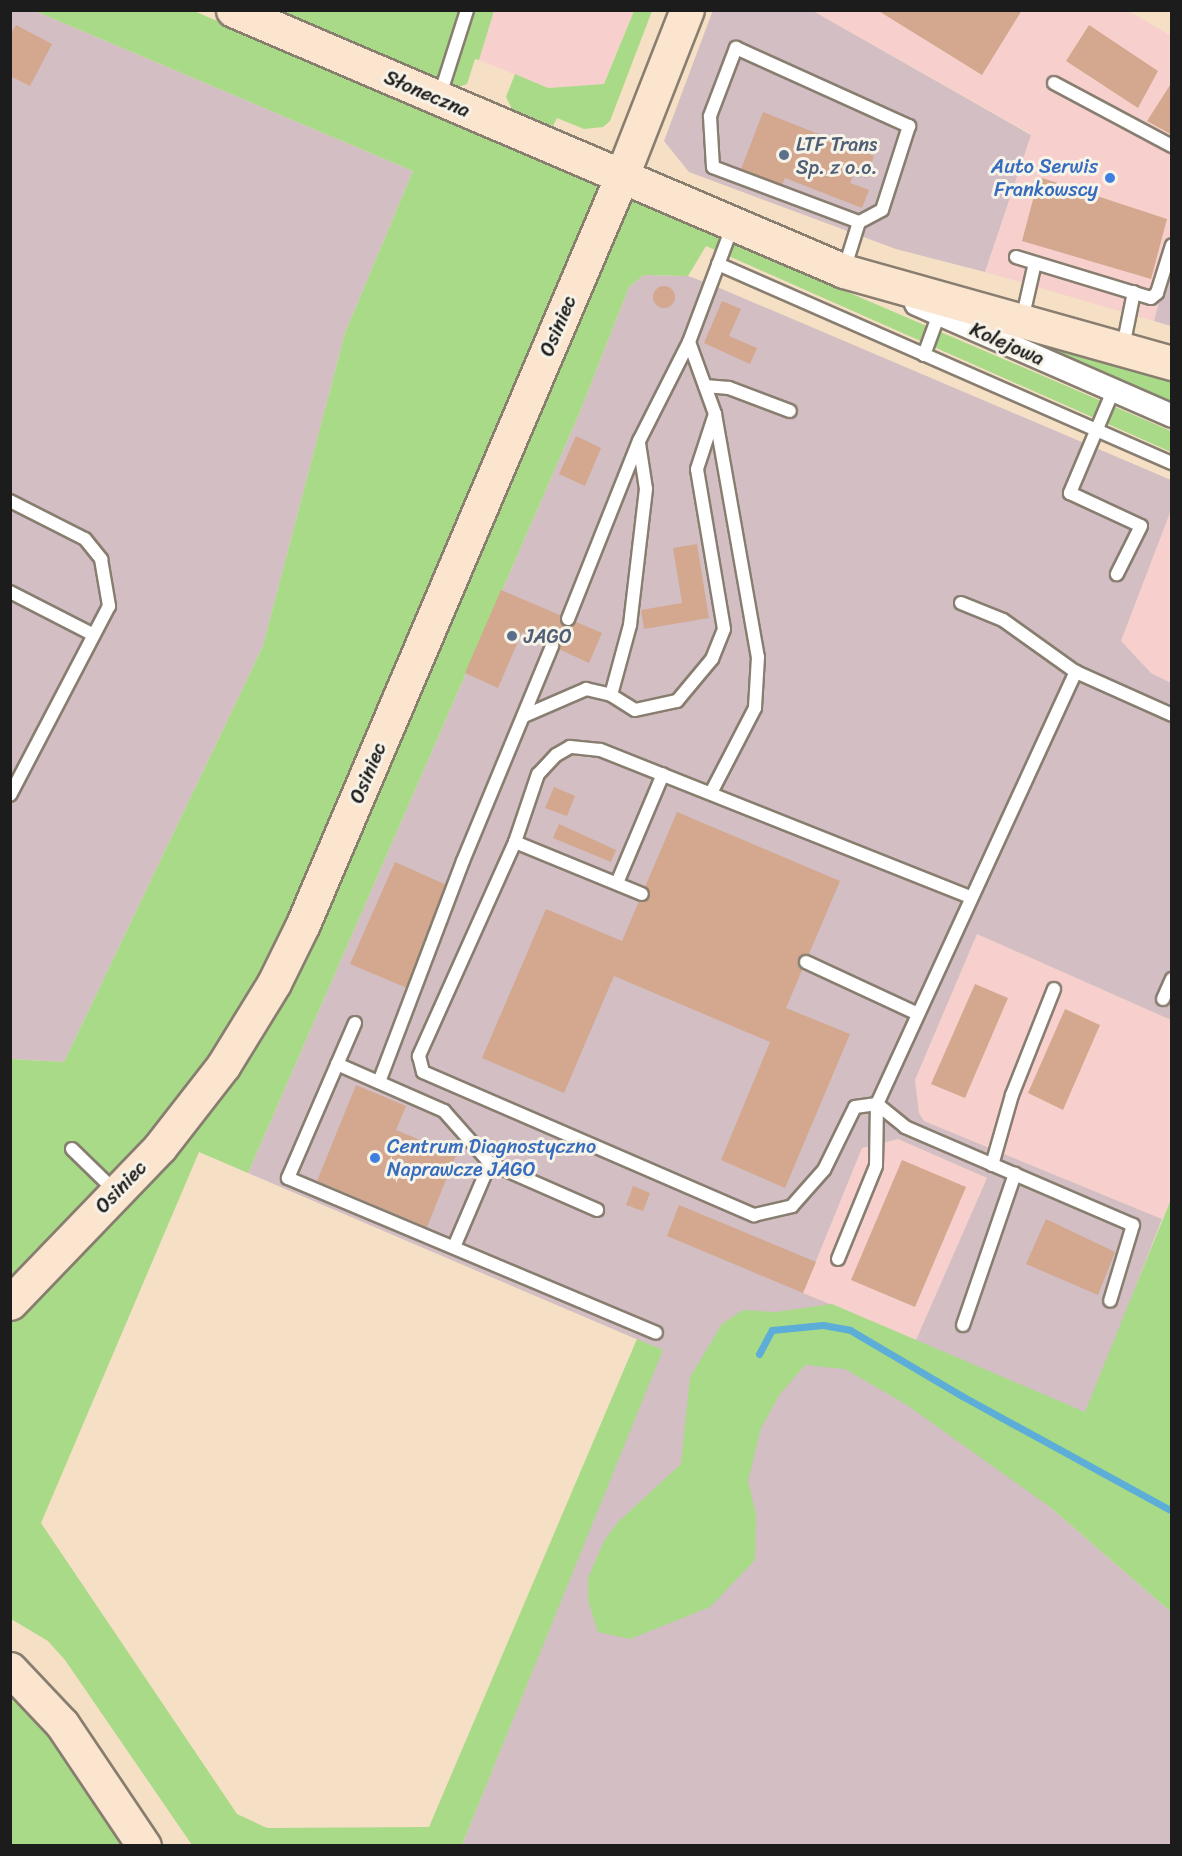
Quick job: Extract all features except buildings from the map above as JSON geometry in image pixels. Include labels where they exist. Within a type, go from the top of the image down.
[{"type":"street","name":"Słoneczna","points":[[233,10],[621,178]]},
{"type":"street","name":"Osiniec","points":[[10,1303],[160,1147],[223,1066],[274,983],[303,924],[621,178],[687,10]]},
{"type":"street","name":"Kolejowa","points":[[621,178],[844,271],[1172,416]]},
{"type":"street","name":"Kolejowa","points":[[844,271],[1172,363]]},
{"type":"street","points":[[10,1669],[62,1724],[144,1845]]},
{"type":"lane","points":[[439,99],[466,10]]},
{"type":"lane","points":[[844,271],[859,222],[882,210],[909,126],[736,48],[710,116],[713,167],[859,222]]},
{"type":"lane","points":[[1054,83],[1172,146]]},
{"type":"lane","points":[[568,619],[639,441],[689,342],[733,225]]},
{"type":"lane","points":[[1016,257],[1152,298],[1157,293],[1172,245]]},
{"type":"lane","points":[[1022,321],[1035,263]]},
{"type":"lane","points":[[718,264],[1172,463]]},
{"type":"lane","points":[[1122,349],[1134,292]]},
{"type":"lane","points":[[924,355],[939,314]]},
{"type":"lane","points":[[689,342],[715,414],[758,657],[755,708],[711,793]]},
{"type":"lane","points":[[705,386],[729,388],[790,411]]},
{"type":"lane","points":[[1113,391],[1070,492],[1141,526],[1117,574]]},
{"type":"lane","points":[[524,716],[586,689],[611,695],[635,710],[677,701],[712,659],[723,629],[697,469],[715,414]]},
{"type":"lane","points":[[611,695],[630,625],[646,489],[639,441]]},
{"type":"lane","points":[[10,501],[85,539],[101,559],[109,606],[10,795]]},
{"type":"lane","points":[[10,592],[94,635]]},
{"type":"lane","points":[[961,603],[1003,620],[1076,672],[1172,715]]},
{"type":"lane","points":[[379,1082],[463,861],[552,646]]},
{"type":"lane","points":[[838,1259],[876,1166],[877,1104],[916,1013],[1076,672]]},
{"type":"lane","points":[[970,897],[600,750],[570,747],[538,774],[515,842],[419,1056],[423,1072],[754,1215],[792,1206],[809,1191],[855,1107],[877,1104],[904,1127],[1133,1225],[1110,1301]]},
{"type":"lane","points":[[617,883],[663,774]]},
{"type":"lane","points":[[515,842],[642,894]]},
{"type":"lane","points":[[806,962],[916,1013]]},
{"type":"lane","points":[[1163,999],[1172,979]]},
{"type":"lane","points":[[992,1165],[1012,1095],[1054,989]]},
{"type":"lane","points":[[355,1023],[288,1178],[656,1333]]},
{"type":"lane","points":[[337,1064],[444,1111],[490,1163],[597,1210]]},
{"type":"lane","points":[[72,1149],[117,1192]]},
{"type":"lane","points":[[454,1246],[490,1163]]},
{"type":"lane","points":[[963,1325],[1014,1174]]},
{"type":"shaded area","points":[[713,10],[813,11],[1031,135],[985,272],[896,249],[689,172],[664,141]]},
{"type":"shaded area","points":[[10,11],[35,11],[413,171],[345,333],[263,646],[64,1062],[11,1059]]},
{"type":"shaded area","points":[[494,11],[634,11],[604,84],[548,88],[479,60]]},
{"type":"shaded area","points":[[813,11],[1129,11],[1171,36],[1171,263],[1154,321],[985,272],[1031,134]]},
{"type":"shaded area","points":[[1171,257],[1171,326],[1154,321]]},
{"type":"shaded area","points":[[644,275],[688,276],[1171,480],[1171,510],[1121,641],[1151,673],[1171,683],[1171,1020],[977,934],[915,1080],[919,1113],[924,1121],[1162,1219],[1050,1507],[1171,1612],[1171,1845],[462,1845],[662,1350],[248,1173],[579,414],[629,287]],"holes":[[[898,1139],[987,1178],[916,1340],[803,1293],[862,1148]]]},
{"type":"shaded area","points":[[1171,510],[1171,683],[1151,673],[1121,641]]},
{"type":"shaded area","points":[[977,934],[1171,1020],[1172,1197],[1162,1219],[924,1121],[919,1113],[915,1080]]},
{"type":"shaded area","points":[[898,1139],[987,1178],[916,1340],[803,1293],[862,1148]]},
{"type":"green space","points":[[35,11],[194,11],[1171,431],[1171,452],[706,246],[688,276],[644,275],[629,287],[579,414],[248,1173],[199,1152],[41,1523],[237,1814],[267,1828],[429,1827],[637,1339],[663,1350],[462,1845],[192,1845],[65,1660],[48,1641],[11,1619],[10,1059],[64,1062],[263,646],[345,333],[413,171]]},
{"type":"green space","points":[[277,11],[494,11],[479,60],[475,59],[467,84],[458,87]]},
{"type":"green space","points":[[634,11],[652,11],[610,121],[603,127],[584,129],[557,118],[553,126],[512,109],[506,97],[515,74],[548,88],[604,84]]},
{"type":"green space","points":[[1047,341],[1171,382],[1171,402],[1039,345]]},
{"type":"green space","points":[[1171,1199],[1171,1612],[1050,1507],[907,1405],[845,1369],[805,1365],[780,1394],[761,1428],[748,1481],[756,1515],[755,1560],[710,1607],[630,1639],[598,1632],[588,1600],[588,1578],[604,1541],[617,1523],[681,1464],[690,1377],[722,1324],[743,1310],[776,1312],[832,1304],[1085,1412]]},
{"type":"green space","points":[[10,1691],[33,1709],[105,1812],[120,1845],[11,1845]]},
{"type":"waterway","points":[[759,1354],[772,1330],[823,1325],[850,1330],[962,1396],[1172,1511]]},
{"type":"place","name":"LTF Trans Sp. z o.o.","points":[[784,155]]},
{"type":"place","name":"Auto Serwis Frankowscy","points":[[1110,178]]},
{"type":"place","name":"JAGO","points":[[512,636]]},
{"type":"place","name":"Centrum Diagnostyczno Naprawcze JAGO","points":[[375,1158]]}]
